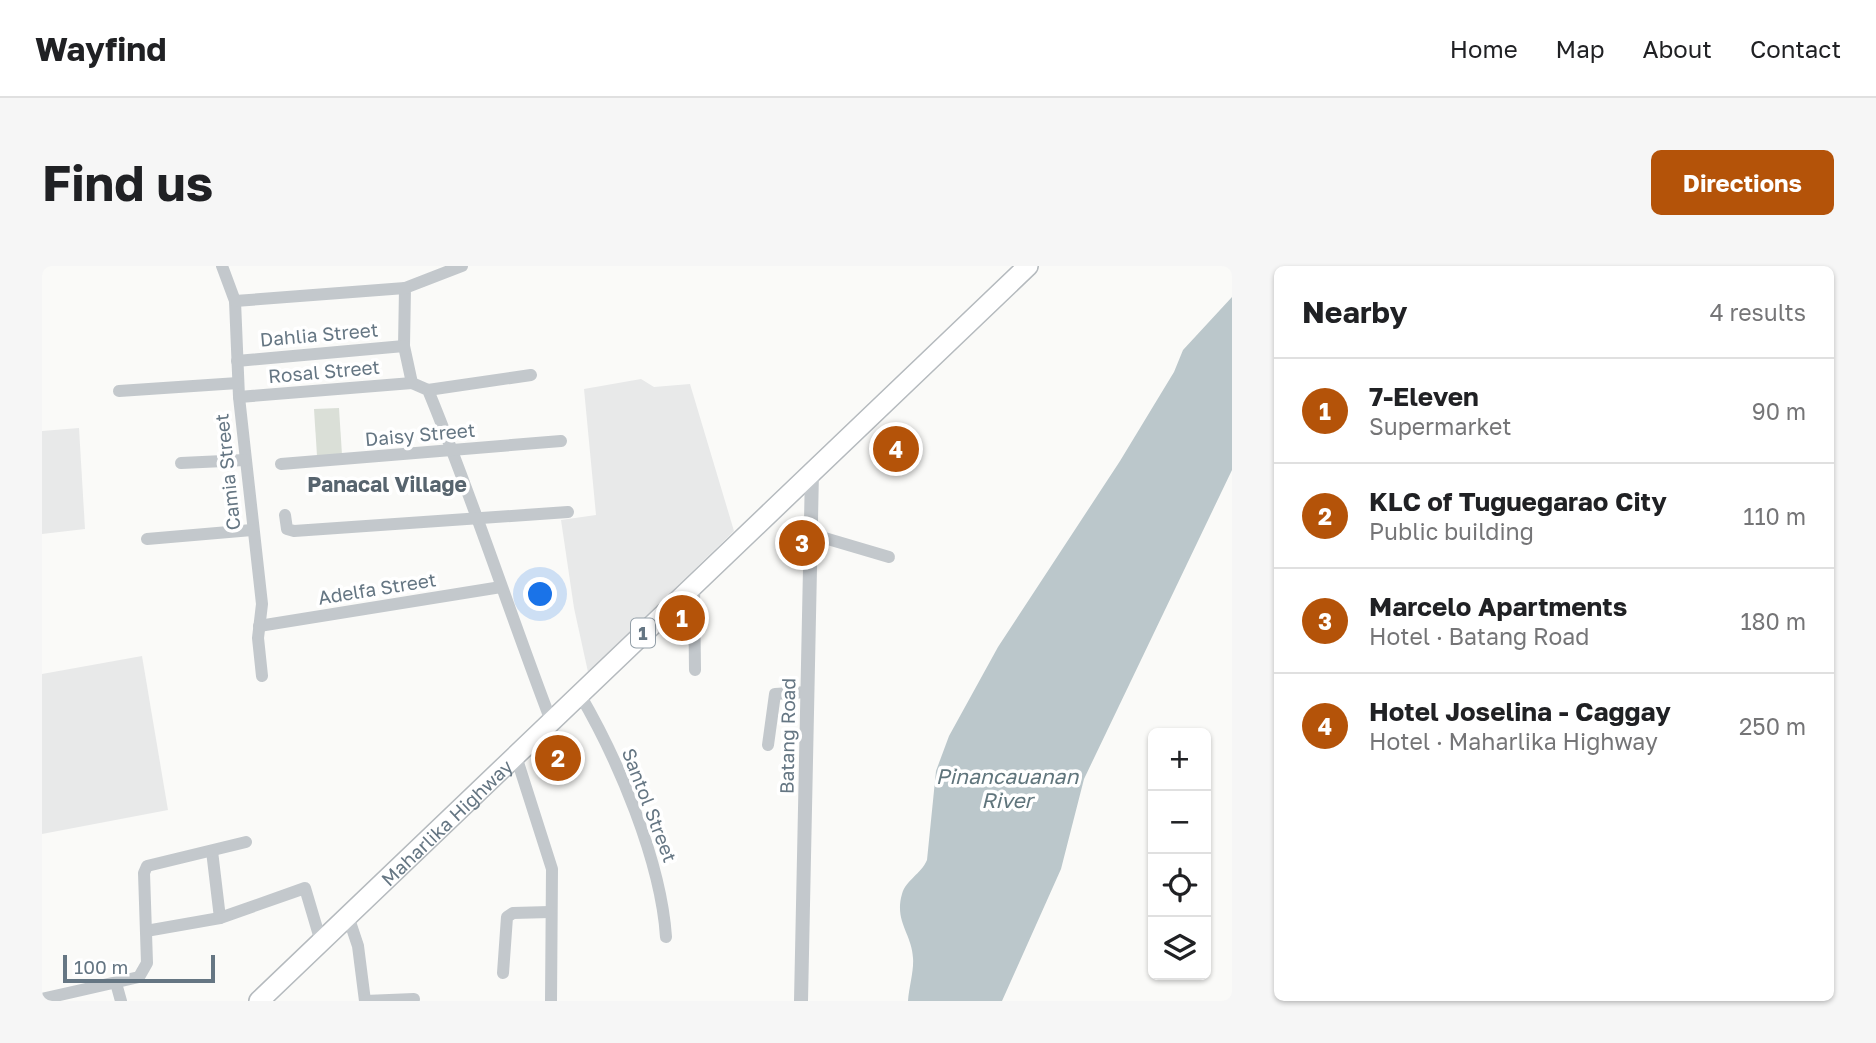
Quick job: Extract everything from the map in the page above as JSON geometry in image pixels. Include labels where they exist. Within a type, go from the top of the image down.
[{"type":"main road","name":"Maharlika Highway","points":[[259,1001],[515,753],[1028,266]]},
{"type":"street","name":"Camia Street","points":[[222,266],[234,300],[244,460],[262,604],[259,626],[262,676]]},
{"type":"street","points":[[234,300],[405,288],[462,266]]},
{"type":"street","points":[[405,288],[404,346],[412,383],[428,390],[531,375]]},
{"type":"street","name":"Dahlia Street","points":[[237,361],[404,346]]},
{"type":"street","points":[[119,391],[238,383]]},
{"type":"street","name":"Rosal Street","points":[[239,397],[412,383]]},
{"type":"street","points":[[428,390],[479,517],[501,587],[551,721]]},
{"type":"street","name":"Daisy Street","points":[[281,464],[453,452],[561,441]]},
{"type":"street","points":[[181,463],[244,460]]},
{"type":"street","name":"Batang Road","points":[[801,1001],[812,472]]},
{"type":"street","points":[[286,522],[349,528],[568,512]]},
{"type":"street","points":[[147,539],[252,530]]},
{"type":"street","points":[[811,534],[889,557]]},
{"type":"street","points":[[694,585],[695,670]]},
{"type":"street","name":"Adelfa Street","points":[[259,626],[501,587]]},
{"type":"street","points":[[768,745],[775,694],[807,692]]},
{"type":"street","name":"Santol Street","points":[[579,693],[614,765],[654,868],[666,937]]},
{"type":"street","points":[[515,753],[552,869],[551,1001]]},
{"type":"street","points":[[42,999],[116,983],[142,974],[147,963],[144,873],[147,866],[246,842]]},
{"type":"street","points":[[212,851],[220,918]]},
{"type":"street","points":[[146,931],[220,918],[305,888],[321,942]]},
{"type":"street","points":[[503,973],[507,917],[513,913],[550,912]]},
{"type":"street","points":[[348,916],[358,946],[365,1001],[414,999]]},
{"type":"street","points":[[116,983],[121,1001]]},
{"type":"shaded area","points":[[641,379],[654,387],[690,384],[734,531],[588,672],[574,608],[561,520],[596,515],[584,389]]},
{"type":"shaded area","points":[[339,408],[342,455],[317,456],[314,409]]},
{"type":"shaded area","points":[[79,428],[85,529],[42,534],[42,431]]},
{"type":"shaded area","points":[[142,656],[168,810],[42,834],[42,674]]},
{"type":"water","name":"Pinancauanan River","points":[[1232,297],[1232,470],[1084,779],[1061,869],[1002,1001],[908,1001],[913,958],[900,904],[904,889],[927,860],[936,771],[949,736],[998,647],[1120,461],[1174,372],[1183,350]]},
{"type":"place","name":"Hotel Joselina - Caggay","points":[[896,449]]},
{"type":"place","name":"Marcelo Apartments","points":[[802,543]]},
{"type":"place","name":"7-Eleven","points":[[682,618]]},
{"type":"place","name":"KLC of Tuguegarao City","points":[[558,758]]},
{"type":"district","name":"Panacal Village","points":[[387,484]]}]
